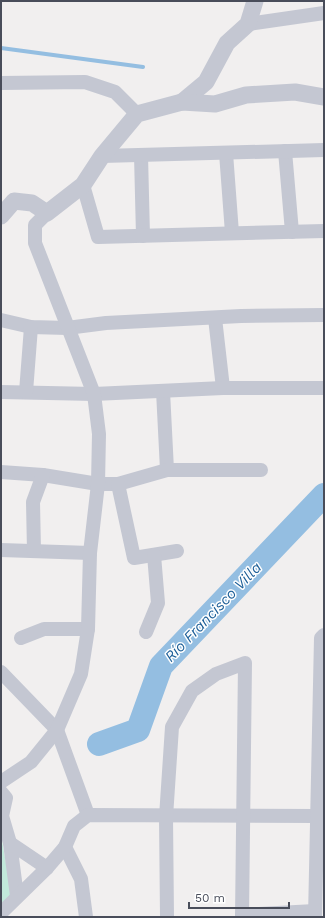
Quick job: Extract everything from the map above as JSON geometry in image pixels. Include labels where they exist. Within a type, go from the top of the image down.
[{"type":"street","points":[[182,102],[206,82],[227,43],[248,24],[255,1]]},
{"type":"street","points":[[248,24],[324,13]]},
{"type":"street","points":[[1,83],[85,82],[115,92],[137,114]]},
{"type":"street","points":[[1,782],[31,762],[57,730],[81,674],[88,629],[90,553],[98,484],[99,434],[94,394],[35,243],[35,225],[47,213],[83,185],[102,156],[137,114],[182,102],[215,104],[246,95],[295,92],[324,97]]},
{"type":"street","points":[[102,156],[324,150]]},
{"type":"street","points":[[285,151],[292,232]]},
{"type":"street","points":[[226,153],[232,233]]},
{"type":"street","points":[[141,155],[143,236]]},
{"type":"street","points":[[83,185],[98,237],[324,231]]},
{"type":"street","points":[[1,216],[14,201],[32,203],[47,213]]},
{"type":"street","points":[[1,320],[31,327],[67,328],[106,323],[324,315]]},
{"type":"street","points":[[215,318],[224,388]]},
{"type":"street","points":[[26,392],[31,327]]},
{"type":"street","points":[[1,392],[94,394],[224,388],[324,388]]},
{"type":"street","points":[[163,391],[167,470]]},
{"type":"street","points":[[1,472],[43,475],[98,484],[118,484],[167,470],[261,470]]},
{"type":"street","points":[[34,551],[33,502],[43,475]]},
{"type":"street","points":[[118,484],[134,558],[177,551]]},
{"type":"street","points":[[1,550],[90,553]]},
{"type":"street","points":[[146,632],[158,603],[154,554]]},
{"type":"street","points":[[21,638],[44,629],[88,629]]},
{"type":"street","points":[[167,917],[166,817],[172,727],[192,692],[216,674],[245,663],[242,916],[315,914],[320,840],[316,816],[321,638],[324,635]]},
{"type":"street","points":[[1,672],[57,730],[88,815]]},
{"type":"street","points":[[1,792],[6,798],[2,816],[10,843],[9,908]]},
{"type":"street","points":[[9,908],[65,847],[74,826],[88,815],[166,817],[316,816]]},
{"type":"street","points":[[10,843],[47,868]]},
{"type":"street","points":[[65,847],[81,878],[86,917]]},
{"type":"green space","points":[[1,835],[14,909],[1,917]]},
{"type":"waterway","points":[[1,48],[143,67]]},
{"type":"waterway","name":"Río Francisco Villa","points":[[99,744],[138,730],[161,666],[324,495]]}]
